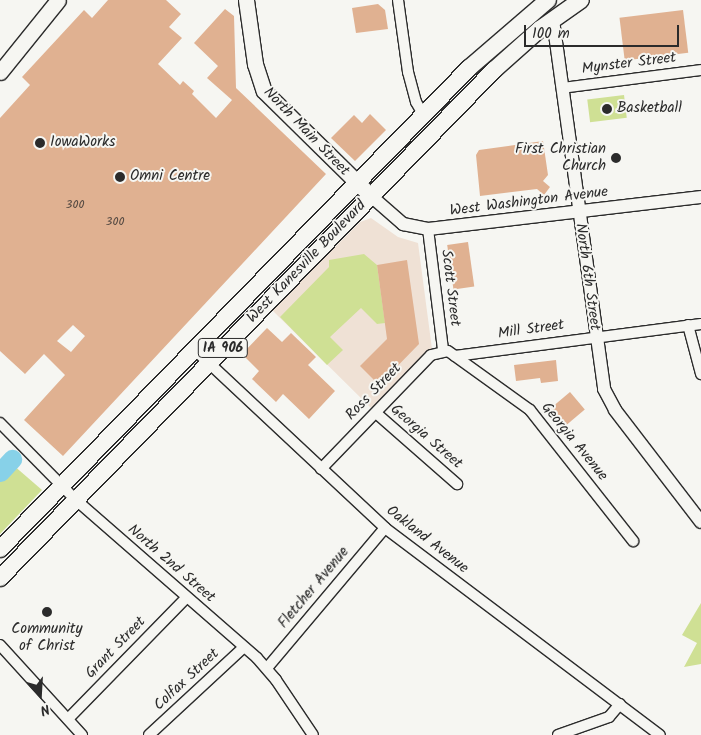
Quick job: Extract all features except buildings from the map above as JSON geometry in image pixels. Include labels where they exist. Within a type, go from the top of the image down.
[{"type":"main road","points":[[0,72],[58,0]]},
{"type":"main road","name":"North Main Street","points":[[246,0],[255,64],[264,91],[371,196]]},
{"type":"main road","name":"West Kanesville Boulevard","points":[[0,549],[499,38],[549,0]]},
{"type":"main road","name":"North 6th Street","points":[[549,0],[553,20]]},
{"type":"main road","name":"West Kanesville Boulevard","points":[[0,578],[494,70],[553,20],[581,0]]},
{"type":"street","points":[[398,0],[408,72],[416,102],[423,114]]},
{"type":"street","name":"North 6th Street","points":[[553,20],[578,213],[607,398],[701,522]]},
{"type":"street","name":"Mynster Street","points":[[562,88],[701,70]]},
{"type":"street","name":"West Washington Avenue","points":[[371,196],[403,224],[428,229],[578,213],[701,197]]},
{"type":"street","name":"Scott Street","points":[[428,229],[443,350]]},
{"type":"street","name":"Mill Street","points":[[455,356],[596,336],[701,324]]},
{"type":"street","points":[[688,325],[701,374]]},
{"type":"street","name":"Oakland Avenue","points":[[194,349],[385,528],[660,735]]},
{"type":"street","points":[[443,350],[455,356]]},
{"type":"street","name":"Ross Street","points":[[321,469],[431,355],[443,350]]},
{"type":"street","name":"Georgia Avenue","points":[[455,356],[530,410],[633,542]]},
{"type":"street","name":"Georgia Street","points":[[376,413],[457,484]]},
{"type":"street","name":"North 2nd Street","points":[[0,424],[76,500],[267,668],[313,735]]},
{"type":"street","name":"Fletcher Avenue","points":[[267,668],[385,528]]},
{"type":"street","name":"Grant Street","points":[[68,719],[186,598]]},
{"type":"street","points":[[0,645],[82,735]]},
{"type":"street","name":"Colfax Street","points":[[149,735],[244,647]]},
{"type":"street","points":[[558,735],[609,717],[620,704]]},
{"type":"shaded area","points":[[371,218],[398,237],[418,243],[432,349],[371,408],[272,310],[360,222]]},
{"type":"green space","name":"Basketball","points":[[624,95],[627,118],[590,122],[587,100]]},
{"type":"green space","points":[[364,254],[377,265],[385,323],[377,324],[361,308],[330,337],[343,350],[327,365],[280,317],[329,267],[329,260]]},
{"type":"green space","points":[[5,458],[42,490],[0,534],[0,463]]},
{"type":"green space","points":[[701,603],[701,664],[684,667],[697,643],[682,635]]},
{"type":"waterway","points":[[0,472],[12,459]]},
{"type":"place","name":"Basketball","points":[[607,109]]},
{"type":"place","name":"IowaWorks","points":[[40,143]]},
{"type":"place","name":"First Christian Church","points":[[616,158]]},
{"type":"place","name":"Omni Centre","points":[[120,177]]},
{"type":"place","name":"Community of Christ","points":[[47,612]]}]
